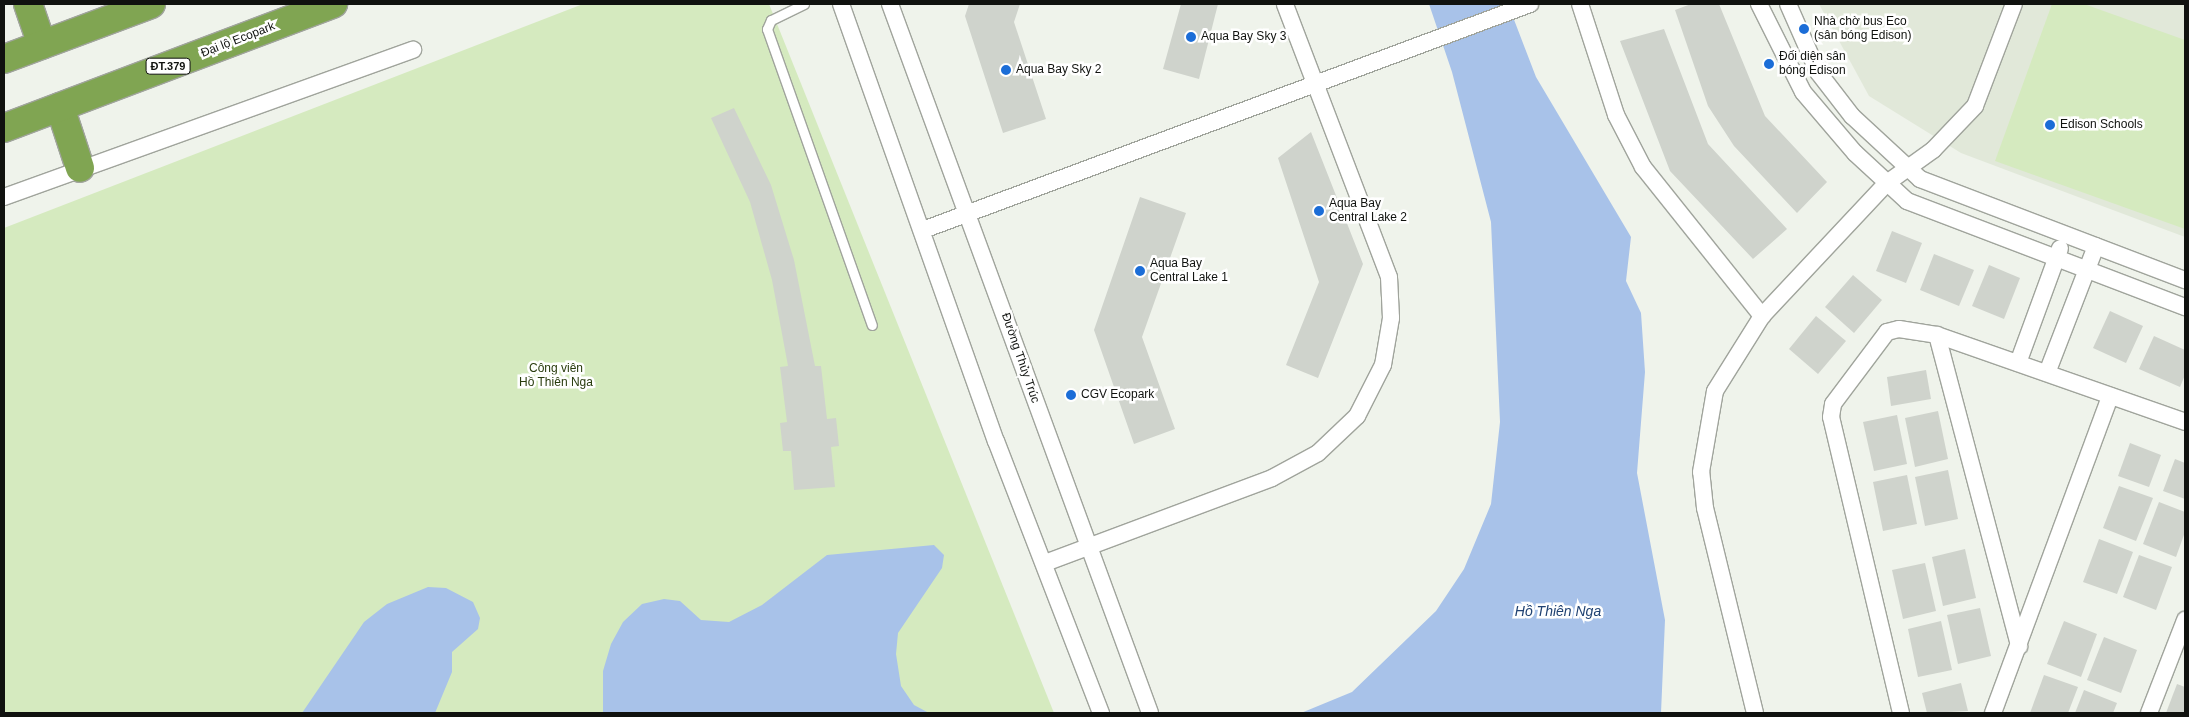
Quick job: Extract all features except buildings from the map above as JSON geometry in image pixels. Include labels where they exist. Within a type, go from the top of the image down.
[{"type":"highway","points":[[28,4],[42,45]]},
{"type":"highway","points":[[4,59],[151,4]]},
{"type":"highway","name":"Đại lộ Ecopark","points":[[4,128],[332,4]]},
{"type":"highway","points":[[60,107],[80,168]]},
{"type":"street","points":[[841,4],[1100,713]]},
{"type":"street","name":"Đường Thủy Trúc","points":[[890,4],[969,212],[1087,549],[1150,713]]},
{"type":"street","points":[[1045,562],[1087,549],[1272,478],[1318,453],[1357,416],[1383,365],[1391,318],[1389,277],[1317,82],[1285,4]]},
{"type":"street","points":[[922,230],[1530,4]]},
{"type":"street","points":[[1580,4],[1616,115],[1643,167],[1762,316]]},
{"type":"street","points":[[1759,4],[1803,92],[1832,128],[1907,201],[2088,268],[2185,307]]},
{"type":"street","points":[[1788,4],[1818,72],[1852,116],[1920,179],[2185,280]]},
{"type":"street","points":[[1755,713],[1705,508],[1701,472],[1715,391],[1762,316],[1887,182],[1904,166],[1933,150],[1975,106],[2014,4]]},
{"type":"street","points":[[4,197],[80,168],[413,50]]},
{"type":"street","points":[[2018,363],[2065,234]]},
{"type":"street","points":[[2047,374],[2096,246]]},
{"type":"street","points":[[1901,713],[1831,410],[1887,332],[1898,329],[1937,335],[2185,422]]},
{"type":"street","points":[[1937,335],[2019,646]]},
{"type":"street","points":[[1993,713],[2110,396]]},
{"type":"street","points":[[2149,713],[2181,645],[2185,620]]},
{"type":"lane","points":[[804,4],[771,20],[767,29],[872,324]]},
{"type":"shaded area","name":"Edison Schools","points":[[1819,4],[2185,4],[2185,237],[1961,153],[1869,96]]},
{"type":"green space","name":"Công viên Hồ Thiên Nga","points":[[583,4],[769,4],[1054,713],[4,713],[4,228]]},
{"type":"green space","points":[[2052,4],[2084,4],[2185,40],[2185,229],[1995,161]]},
{"type":"water","name":"Hồ Thiên Nga","points":[[1429,4],[1508,4],[1536,77],[1631,237],[1626,281],[1641,313],[1645,372],[1637,473],[1665,620],[1661,713],[1301,713],[1352,692],[1436,611],[1464,569],[1491,504],[1500,422],[1491,222],[1452,72]]},
{"type":"water","points":[[934,545],[944,555],[942,568],[898,633],[896,654],[901,686],[914,705],[929,713],[603,713],[603,671],[611,644],[623,622],[642,604],[664,599],[680,601],[701,620],[729,622],[762,605],[827,555]]},
{"type":"water","points":[[428,587],[446,588],[473,602],[480,618],[478,629],[452,652],[452,672],[435,713],[302,713],[364,622],[387,604]]},
{"type":"place","name":"Nhà chờ bus Eco (sân bóng Edison)","points":[[1804,29]]},
{"type":"place","name":"Aqua Bay Sky 3","points":[[1191,37]]},
{"type":"place","name":"Đối diện sân bóng Edison","points":[[1769,64]]},
{"type":"place","name":"Aqua Bay Sky 2","points":[[1006,70]]},
{"type":"place","name":"Edison Schools","points":[[2050,125]]},
{"type":"place","name":"Aqua Bay Central Lake 2","points":[[1319,211]]},
{"type":"place","name":"Aqua Bay Central Lake 1","points":[[1140,271]]},
{"type":"place","name":"CGV Ecopark","points":[[1071,395]]}]
